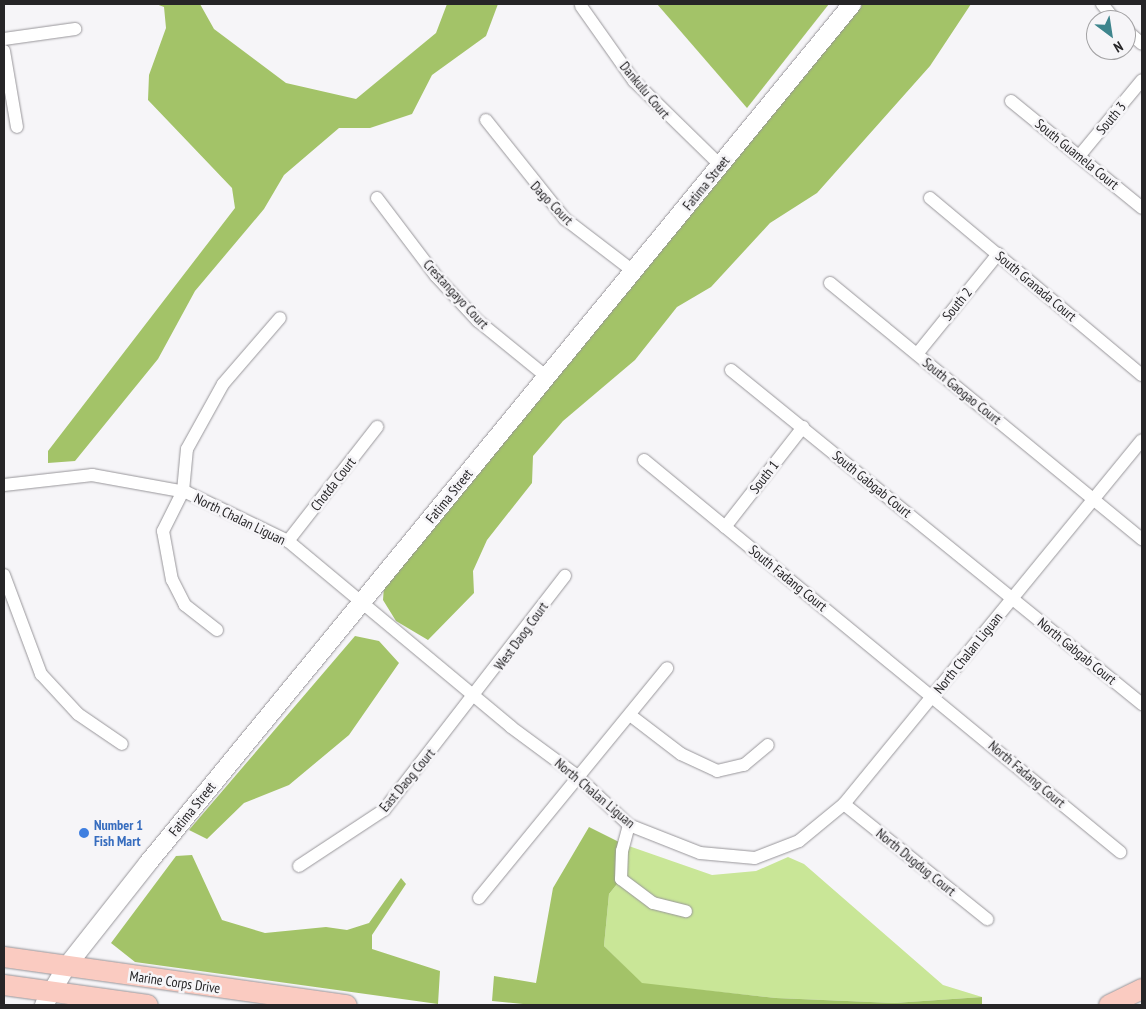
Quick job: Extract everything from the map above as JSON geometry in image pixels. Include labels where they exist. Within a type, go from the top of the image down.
[{"type":"main road","name":"Fatima Street","points":[[47,998],[66,966],[852,4]]},
{"type":"main road","name":"Marine Corps Drive","points":[[4,957],[347,1005]]},
{"type":"main road","points":[[4,985],[47,998],[148,1005]]},
{"type":"main road","points":[[1112,1005],[1142,988]]},
{"type":"street","name":"Dankulu Court","points":[[581,6],[634,81],[720,165]]},
{"type":"street","points":[[4,39],[75,29]]},
{"type":"street","points":[[4,51],[17,127]]},
{"type":"street","name":"South 3","points":[[1080,155],[1142,80]]},
{"type":"street","name":"South Guamela Court","points":[[1011,101],[1080,155],[1142,208]]},
{"type":"street","name":"Dago Court","points":[[486,120],[565,219],[633,271]]},
{"type":"street","name":"Crestangayo Court","points":[[377,198],[436,276],[478,321],[547,376]]},
{"type":"street","name":"South Granada Court","points":[[930,198],[1142,375]]},
{"type":"street","name":"South 2","points":[[917,354],[998,254]]},
{"type":"street","name":"South Gaogao Court","points":[[830,283],[1142,540]]},
{"type":"street","points":[[217,630],[185,605],[172,580],[163,531],[183,491],[187,449],[223,384],[280,318]]},
{"type":"street","name":"South Gabgab Court","points":[[731,370],[1013,598]]},
{"type":"street","name":"Chotda Court","points":[[288,542],[377,427]]},
{"type":"street","name":"South 1","points":[[725,527],[803,427]]},
{"type":"street","name":"North Chalan Liguan","points":[[4,485],[92,475],[183,491],[288,542],[576,775],[629,825],[700,853],[754,858],[799,842],[844,804],[1142,440]]},
{"type":"street","name":"South Fadang Court","points":[[644,460],[934,696]]},
{"type":"street","points":[[4,575],[41,674],[78,714],[122,744]]},
{"type":"street","name":"West Daog Court","points":[[476,695],[565,576]]},
{"type":"street","name":"North Gabgab Court","points":[[1013,598],[1142,704]]},
{"type":"street","points":[[479,898],[576,775],[630,715],[666,668]]},
{"type":"street","name":"East Daog Court","points":[[299,866],[384,810],[476,695]]},
{"type":"street","name":"North Fadang Court","points":[[934,696],[1120,852]]},
{"type":"street","points":[[630,715],[681,754],[717,771],[744,765],[768,745]]},
{"type":"street","name":"North Dugdug Court","points":[[844,804],[987,920]]},
{"type":"street","points":[[629,825],[622,851],[621,879],[653,903],[686,911]]},
{"type":"green space","points":[[156,4],[200,4],[214,29],[286,83],[356,99],[436,33],[447,4],[498,4],[486,36],[432,75],[412,114],[370,128],[339,128],[284,175],[264,209],[195,291],[158,359],[75,461],[48,463],[48,451],[235,208],[232,188],[148,100],[149,75],[166,28],[164,7]]},
{"type":"green space","points":[[657,4],[829,4],[747,108]]},
{"type":"green space","points":[[861,4],[971,4],[930,66],[817,193],[770,223],[711,287],[677,307],[635,360],[563,421],[533,456],[532,483],[487,540],[473,571],[474,593],[428,640],[396,621],[383,600],[384,586]]},
{"type":"green space","points":[[355,636],[379,641],[399,663],[349,735],[289,785],[244,803],[207,839],[189,830]]},
{"type":"green space","points":[[589,827],[623,844],[621,879],[609,894],[604,946],[642,983],[776,998],[894,1003],[982,997],[982,1004],[533,1005],[492,1001],[494,976],[536,983],[553,888]]},
{"type":"green space","points":[[623,844],[712,875],[756,871],[788,857],[804,864],[943,985],[982,997],[894,1003],[776,998],[642,984],[604,946],[609,894],[621,879]]},
{"type":"green space","points":[[192,855],[222,920],[265,933],[326,927],[347,930],[369,923],[401,878],[406,884],[372,935],[372,949],[440,971],[438,1004],[135,962],[111,943],[176,856]]},
{"type":"place","name":"Number 1 Fish Mart","points":[[84,833]]}]
